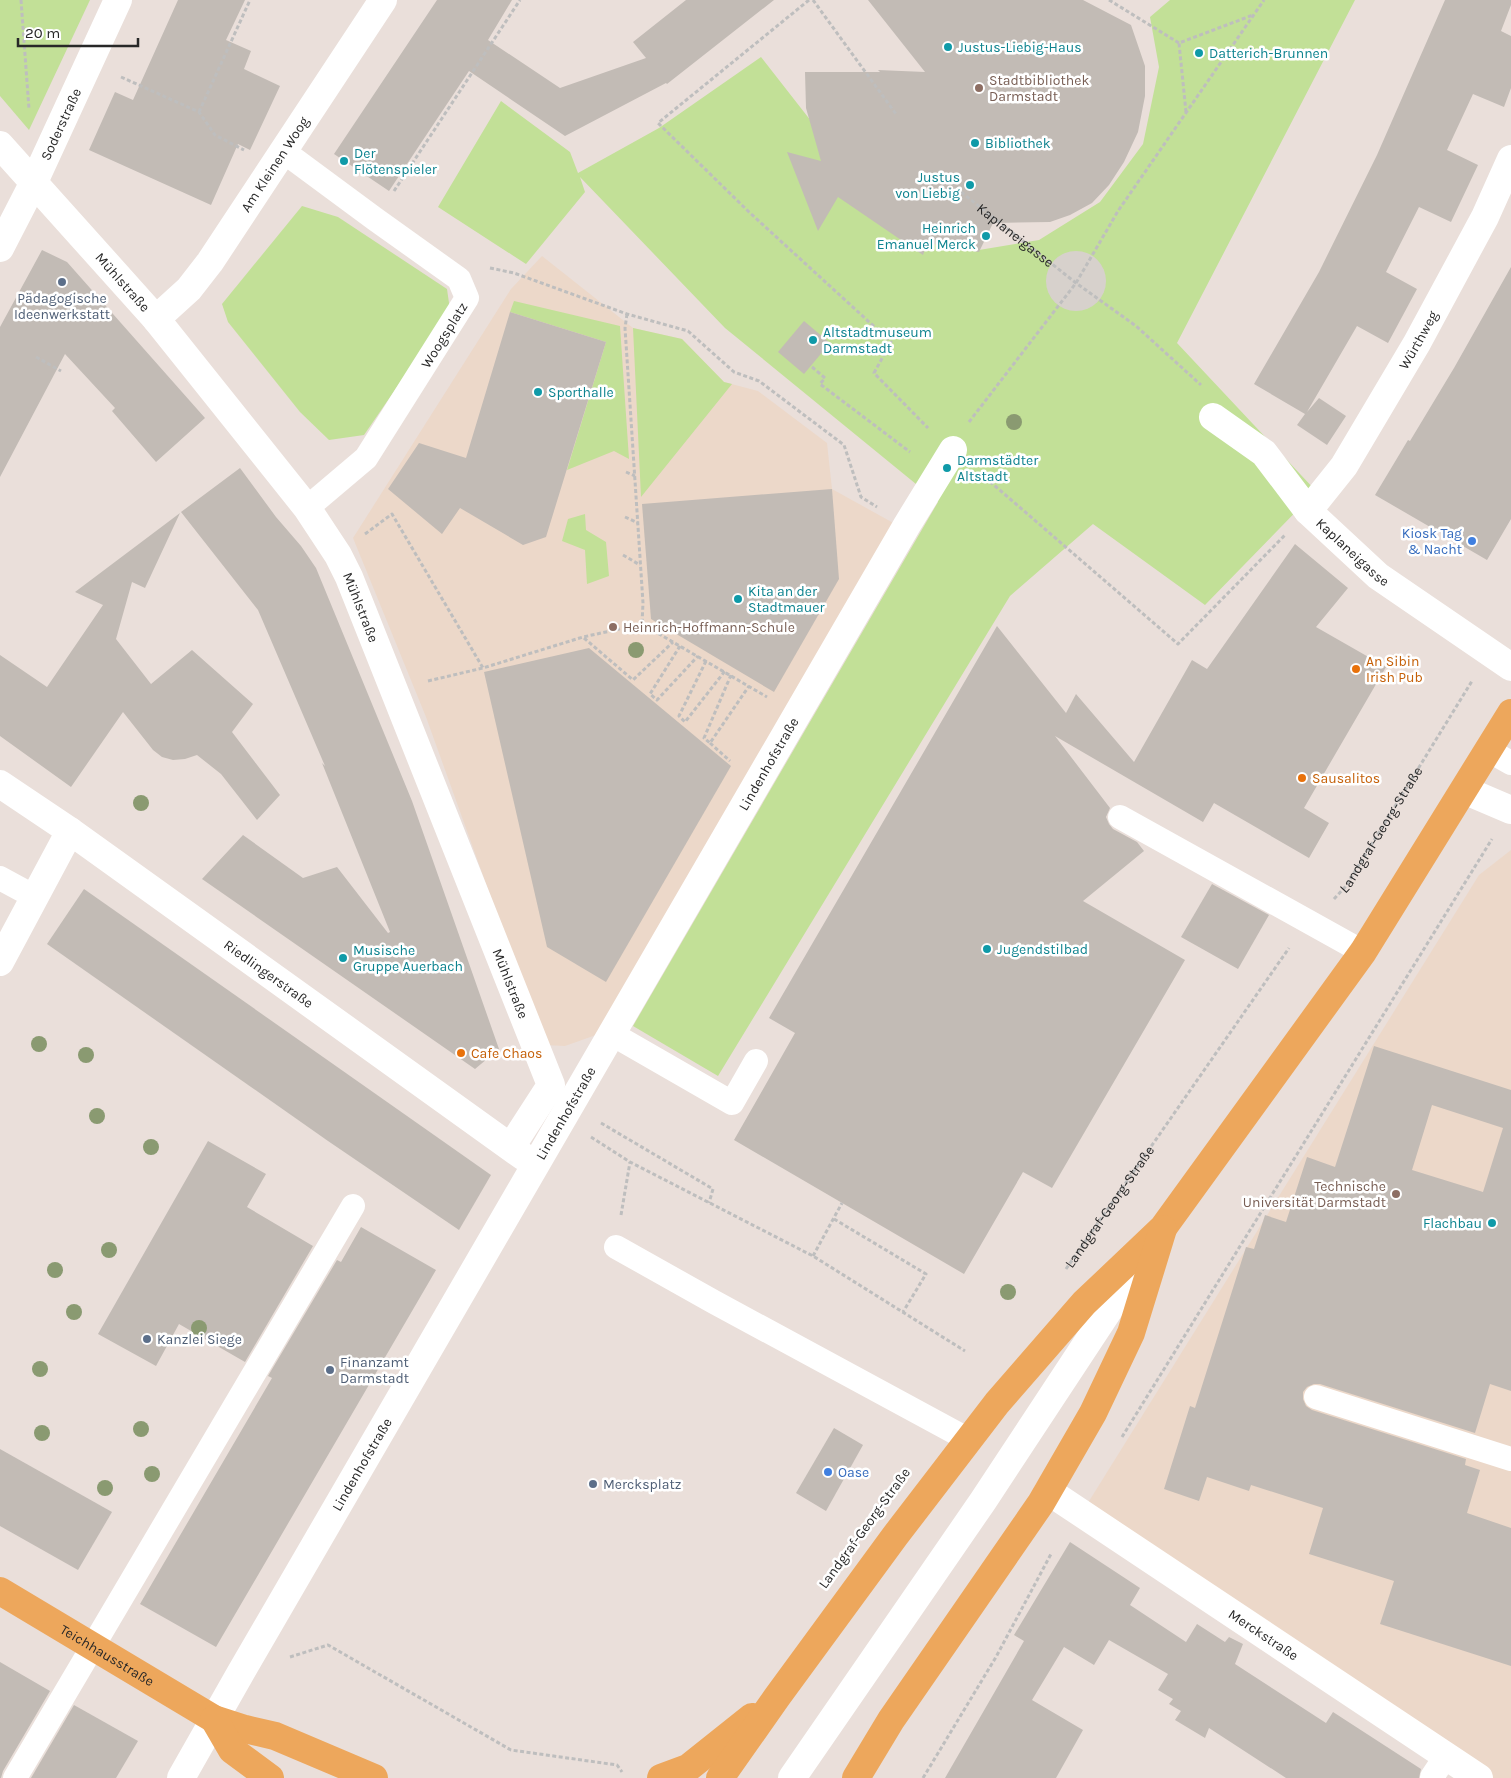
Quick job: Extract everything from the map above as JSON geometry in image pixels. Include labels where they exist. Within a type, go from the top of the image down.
[{"type":"main road","points":[[720,1778],[901,1528],[997,1403],[1084,1303],[1163,1228],[1362,952],[1464,790],[1500,757],[1511,713]]},
{"type":"main road","points":[[856,1778],[891,1720],[968,1611],[1048,1491],[1093,1413],[1131,1334],[1163,1228]]},
{"type":"main road","name":"Teichhausstraße","points":[[0,1592],[214,1719],[244,1729],[275,1736],[374,1778]]},
{"type":"main road","points":[[661,1778],[688,1768],[777,1697]]},
{"type":"main road","name":"Teichhausstraße","points":[[214,1719],[232,1750],[270,1778]]},
{"type":"street","name":"Soderstraße","points":[[0,248],[34,182],[118,0]]},
{"type":"street","name":"Am Kleinen Woog","points":[[156,319],[179,299],[199,276],[383,0]]},
{"type":"street","name":"Mühlstraße","points":[[0,145],[156,319],[306,508],[338,555],[349,577],[551,1085],[511,1147]]},
{"type":"street","name":"Würthweg","points":[[1308,511],[1344,466],[1417,342],[1485,217],[1511,159]]},
{"type":"street","name":"Kaplaneigasse","points":[[1213,417],[1264,453],[1308,511],[1378,576],[1501,660]]},
{"type":"street","name":"Lindenhofstraße","points":[[181,1778],[907,525],[943,442]]},
{"type":"street","name":"Riedlingerstraße","points":[[0,784],[70,831],[535,1166]]},
{"type":"street","points":[[1464,790],[1511,810]]},
{"type":"street","points":[[0,962],[70,831]]},
{"type":"street","points":[[792,1778],[983,1501],[1163,1228]]},
{"type":"street","name":"Merckstraße","points":[[1048,1491],[1439,1766],[1479,1778]]},
{"type":"lane","name":"Woogsplatz","points":[[283,151],[375,220],[459,279],[467,298],[366,458],[306,508]]},
{"type":"lane","points":[[1120,817],[1362,952]]},
{"type":"lane","points":[[0,878],[35,897]]},
{"type":"lane","points":[[612,1034],[732,1103],[756,1061]]},
{"type":"lane","points":[[15,1778],[353,1206]]},
{"type":"lane","points":[[616,1247],[969,1440]]},
{"type":"lane","points":[[1316,1396],[1511,1459]]},
{"type":"path","points":[[21,0],[28,110]]},
{"type":"path","points":[[199,112],[250,0]]},
{"type":"path","points":[[375,220],[520,0]]},
{"type":"path","points":[[809,0],[658,123],[749,212],[891,342],[874,373],[943,442],[1178,644],[1308,511]]},
{"type":"path","points":[[813,0],[896,114]]},
{"type":"path","points":[[1109,0],[1179,42]]},
{"type":"path","points":[[943,442],[965,427],[1076,283],[1118,211],[1264,0]]},
{"type":"path","points":[[1179,42],[1254,15]]},
{"type":"path","points":[[1179,42],[1186,113]]},
{"type":"path","points":[[118,76],[199,112],[215,135],[238,147]]},
{"type":"path","name":"Kaplaneigasse","points":[[956,188],[1076,283]]},
{"type":"path","points":[[486,267],[514,273],[626,314],[688,331],[734,372],[759,381],[844,445],[861,498],[907,525]]},
{"type":"path","points":[[626,314],[625,328],[643,602],[642,624]]},
{"type":"path","points":[[36,356],[61,371]]},
{"type":"path","points":[[812,367],[825,378],[820,384],[912,454]]},
{"type":"path","points":[[626,472],[635,477]]},
{"type":"path","points":[[392,514],[483,668]]},
{"type":"path","points":[[625,517],[638,523]]},
{"type":"path","points":[[623,555],[640,566]]},
{"type":"path","points":[[447,676],[483,668],[583,637],[642,624],[749,686],[710,743]]},
{"type":"path","points":[[583,637],[633,680],[674,642]]},
{"type":"path","points":[[680,646],[650,694],[657,700],[698,656]]},
{"type":"path","name":"Landgraf-Georg-Straße","points":[[1062,1275],[1290,946],[1346,886],[1501,660]]},
{"type":"path","points":[[706,661],[680,716],[685,722],[725,672]]},
{"type":"path","points":[[731,675],[704,738],[732,762]]},
{"type":"path","points":[[1122,1439],[1511,810]]},
{"type":"path","points":[[603,1124],[714,1189],[709,1203]]},
{"type":"path","points":[[595,1140],[630,1162],[813,1256],[966,1351]]},
{"type":"path","points":[[616,1247],[630,1162]]},
{"type":"path","points":[[813,1256],[842,1203]]},
{"type":"path","points":[[834,1219],[926,1274],[903,1312]]},
{"type":"path","points":[[923,1778],[996,1657],[1076,1511]]},
{"type":"path","points":[[240,1674],[328,1645],[511,1750],[617,1765],[622,1772]]},
{"type":"shaded area","points":[[1076,251],[1093,256],[1101,264],[1106,281],[1101,298],[1093,306],[1076,311],[1059,306],[1051,298],[1046,281],[1051,264],[1059,256]]},
{"type":"shaded area","name":"Heinrich-Hoffmann-Schule","points":[[542,256],[633,328],[682,339],[724,382],[758,391],[827,443],[832,489],[897,525],[596,1035],[565,1046],[544,1045],[426,717],[353,538],[511,289]]},
{"type":"shaded area","name":"Technische Universität Darmstadt","points":[[1511,850],[1511,1778],[1479,1778],[1081,1514],[1479,875]]},
{"type":"green space","points":[[0,0],[90,0],[29,130],[0,96]]},
{"type":"green space","points":[[1170,0],[1355,0],[1177,343],[1316,491],[1205,605],[1093,524],[1010,596],[718,1076],[633,1026],[938,502],[725,328],[580,177],[585,192],[526,264],[438,207],[501,101],[570,152],[578,173],[659,128],[761,57],[811,121],[979,250],[1039,240],[1100,202],[1143,144],[1159,67],[1150,17]]},
{"type":"green space","points":[[302,206],[338,217],[447,289],[450,310],[364,435],[329,440],[300,412],[228,322],[222,304]]},
{"type":"green space","points":[[514,301],[620,326],[629,459],[614,451],[567,470],[606,342],[510,312]]},
{"type":"green space","points":[[633,328],[682,339],[724,382],[732,384],[641,497]]},
{"type":"green space","points":[[585,514],[586,530],[606,542],[609,576],[587,584],[585,550],[562,541],[568,519]]},
{"type":"building","points":[[178,0],[245,0],[226,40],[251,51],[244,69],[280,86],[250,150],[238,144],[211,205],[89,150],[115,92],[133,100]]},
{"type":"building","points":[[437,0],[512,0],[488,40],[560,88],[646,58],[633,42],[686,0],[774,0],[667,84],[565,136],[469,71],[389,191],[334,154]]},
{"type":"building","name":"Bibliothek","points":[[868,0],[1083,0],[1131,25],[1145,66],[1145,96],[1138,132],[1124,162],[1109,185],[1092,203],[1070,215],[1050,222],[993,223],[979,252],[927,243],[923,255],[838,197],[818,231],[787,152],[821,161],[806,108],[805,72],[880,72],[878,70],[925,72]]},
{"type":"building","points":[[1445,0],[1511,0],[1511,5],[1501,31],[1511,36],[1511,88],[1504,107],[1473,94],[1447,150],[1478,165],[1451,222],[1419,207],[1386,272],[1417,289],[1388,343],[1357,326],[1307,412],[1319,398],[1346,416],[1327,445],[1297,425],[1305,414],[1254,384],[1319,272],[1377,155]]},
{"type":"building","points":[[42,250],[67,262],[205,418],[156,462],[112,411],[115,408],[65,354],[0,477],[0,327]]},
{"type":"building","points":[[1511,267],[1511,519],[1487,560],[1375,495],[1454,368]]},
{"type":"building","name":"Sporthalle","points":[[510,312],[606,342],[546,537],[523,545],[460,508],[442,534],[388,489],[419,443],[466,458]]},
{"type":"building","points":[[804,321],[830,343],[804,374],[778,352]]},
{"type":"building","points":[[240,468],[316,568],[412,801],[499,1049],[475,1069],[202,879],[243,835],[303,878],[337,867],[388,933],[390,932],[322,763],[325,766],[258,610],[181,512]]},
{"type":"building","name":"Kita an der Stadtmauer","points":[[832,489],[839,579],[774,692],[651,619],[642,504]]},
{"type":"building","points":[[180,513],[145,588],[132,582],[116,639],[151,684],[192,650],[253,704],[232,732],[280,795],[257,820],[221,774],[197,755],[173,760],[162,757],[153,750],[123,712],[71,787],[0,736],[0,655],[47,687],[103,605],[75,592]]},
{"type":"building","name":"Jugendstilbad","points":[[1295,544],[1348,588],[1316,627],[1386,667],[1304,808],[1329,823],[1309,858],[1214,803],[1203,822],[1055,736],[1110,808],[1106,817],[1109,824],[1113,829],[1137,842],[1144,851],[1083,901],[1185,960],[1052,1188],[1023,1172],[964,1274],[734,1140],[795,1033],[769,1018],[997,626],[1066,713],[1076,694],[1134,762],[1192,660],[1207,669]]},
{"type":"building","name":"Heinrich-Hoffmann-Schule","points":[[589,648],[731,766],[606,982],[547,947],[484,672]]},
{"type":"building","points":[[1212,884],[1269,915],[1238,969],[1181,937]]},
{"type":"building","points":[[84,889],[491,1175],[459,1230],[328,1141],[47,944]]},
{"type":"building","points":[[1374,1046],[1511,1090],[1511,1391],[1490,1384],[1475,1433],[1320,1384],[1307,1387],[1303,1392],[1303,1399],[1306,1406],[1312,1410],[1466,1459],[1465,1465],[1480,1470],[1467,1513],[1511,1528],[1511,1666],[1380,1624],[1394,1581],[1309,1554],[1323,1508],[1251,1485],[1249,1491],[1207,1477],[1199,1501],[1164,1489],[1190,1406],[1195,1408],[1246,1247],[1254,1249],[1265,1215],[1286,1222],[1307,1157],[1335,1167]],"holes":[[[1432,1105],[1503,1128],[1483,1192],[1412,1170]]]},
{"type":"building","points":[[208,1141],[266,1174],[247,1207],[313,1246],[245,1362],[179,1324],[156,1366],[98,1334]]},
{"type":"building","points":[[361,1227],[436,1270],[216,1647],[140,1604],[272,1378],[268,1376],[337,1260],[341,1262]]},
{"type":"building","points":[[834,1428],[863,1445],[826,1511],[796,1493]]},
{"type":"building","points":[[0,1449],[112,1512],[78,1570],[0,1526]]},
{"type":"building","points":[[1070,1542],[1140,1588],[1130,1605],[1186,1642],[1197,1624],[1225,1642],[1229,1637],[1243,1644],[1235,1664],[1326,1723],[1333,1712],[1421,1769],[1419,1778],[1286,1778],[1209,1728],[1205,1738],[1175,1720],[1181,1711],[1169,1704],[1173,1699],[1158,1690],[1168,1674],[1109,1640],[1094,1665],[1064,1647],[1032,1700],[1083,1730],[1056,1778],[945,1778],[1024,1641],[1014,1635]]},
{"type":"building","points":[[0,1662],[50,1691],[3,1771],[1,1778],[0,1778]]},
{"type":"building","points":[[74,1705],[138,1741],[116,1778],[31,1778]]},
{"type":"place","name":"Justus-Liebig-Haus","points":[[948,47]]},
{"type":"place","name":"Datterich-Brunnen","points":[[1199,53]]},
{"type":"place","name":"Stadtbibliothek Darmstadt","points":[[979,88]]},
{"type":"place","name":"Bibliothek","points":[[975,143]]},
{"type":"place","name":"Der Flötenspieler","points":[[344,161]]},
{"type":"place","name":"Justus von Liebig","points":[[970,185]]},
{"type":"place","name":"Heinrich Emanuel Merck","points":[[986,236]]},
{"type":"place","name":"Pädagogische Ideenwerkstatt","points":[[62,282]]},
{"type":"place","name":"Altstadtmuseum Darmstadt","points":[[813,340]]},
{"type":"place","name":"Sporthalle","points":[[538,392]]},
{"type":"place","name":"Darmstädter Altstadt","points":[[947,468]]},
{"type":"place","name":"Kiosk Tag & Nacht","points":[[1472,541]]},
{"type":"place","name":"Kita an der Stadtmauer","points":[[738,599]]},
{"type":"place","name":"Heinrich-Hoffmann-Schule","points":[[613,627]]},
{"type":"place","name":"An Sibin Irish Pub","points":[[1356,669]]},
{"type":"place","name":"Sausalitos","points":[[1302,778]]},
{"type":"place","name":"Jugendstilbad","points":[[987,949]]},
{"type":"place","name":"Musische Gruppe Auerbach","points":[[343,958]]},
{"type":"place","name":"Cafe Chaos","points":[[461,1053]]},
{"type":"place","name":"Technische Universität Darmstadt","points":[[1396,1194]]},
{"type":"place","name":"Flachbau","points":[[1492,1223]]},
{"type":"place","name":"Kanzlei Siege","points":[[147,1339]]},
{"type":"place","name":"Finanzamt Darmstadt","points":[[330,1370]]},
{"type":"place","name":"Oase","points":[[828,1472]]},
{"type":"place","name":"Mercksplatz","points":[[593,1484]]}]
